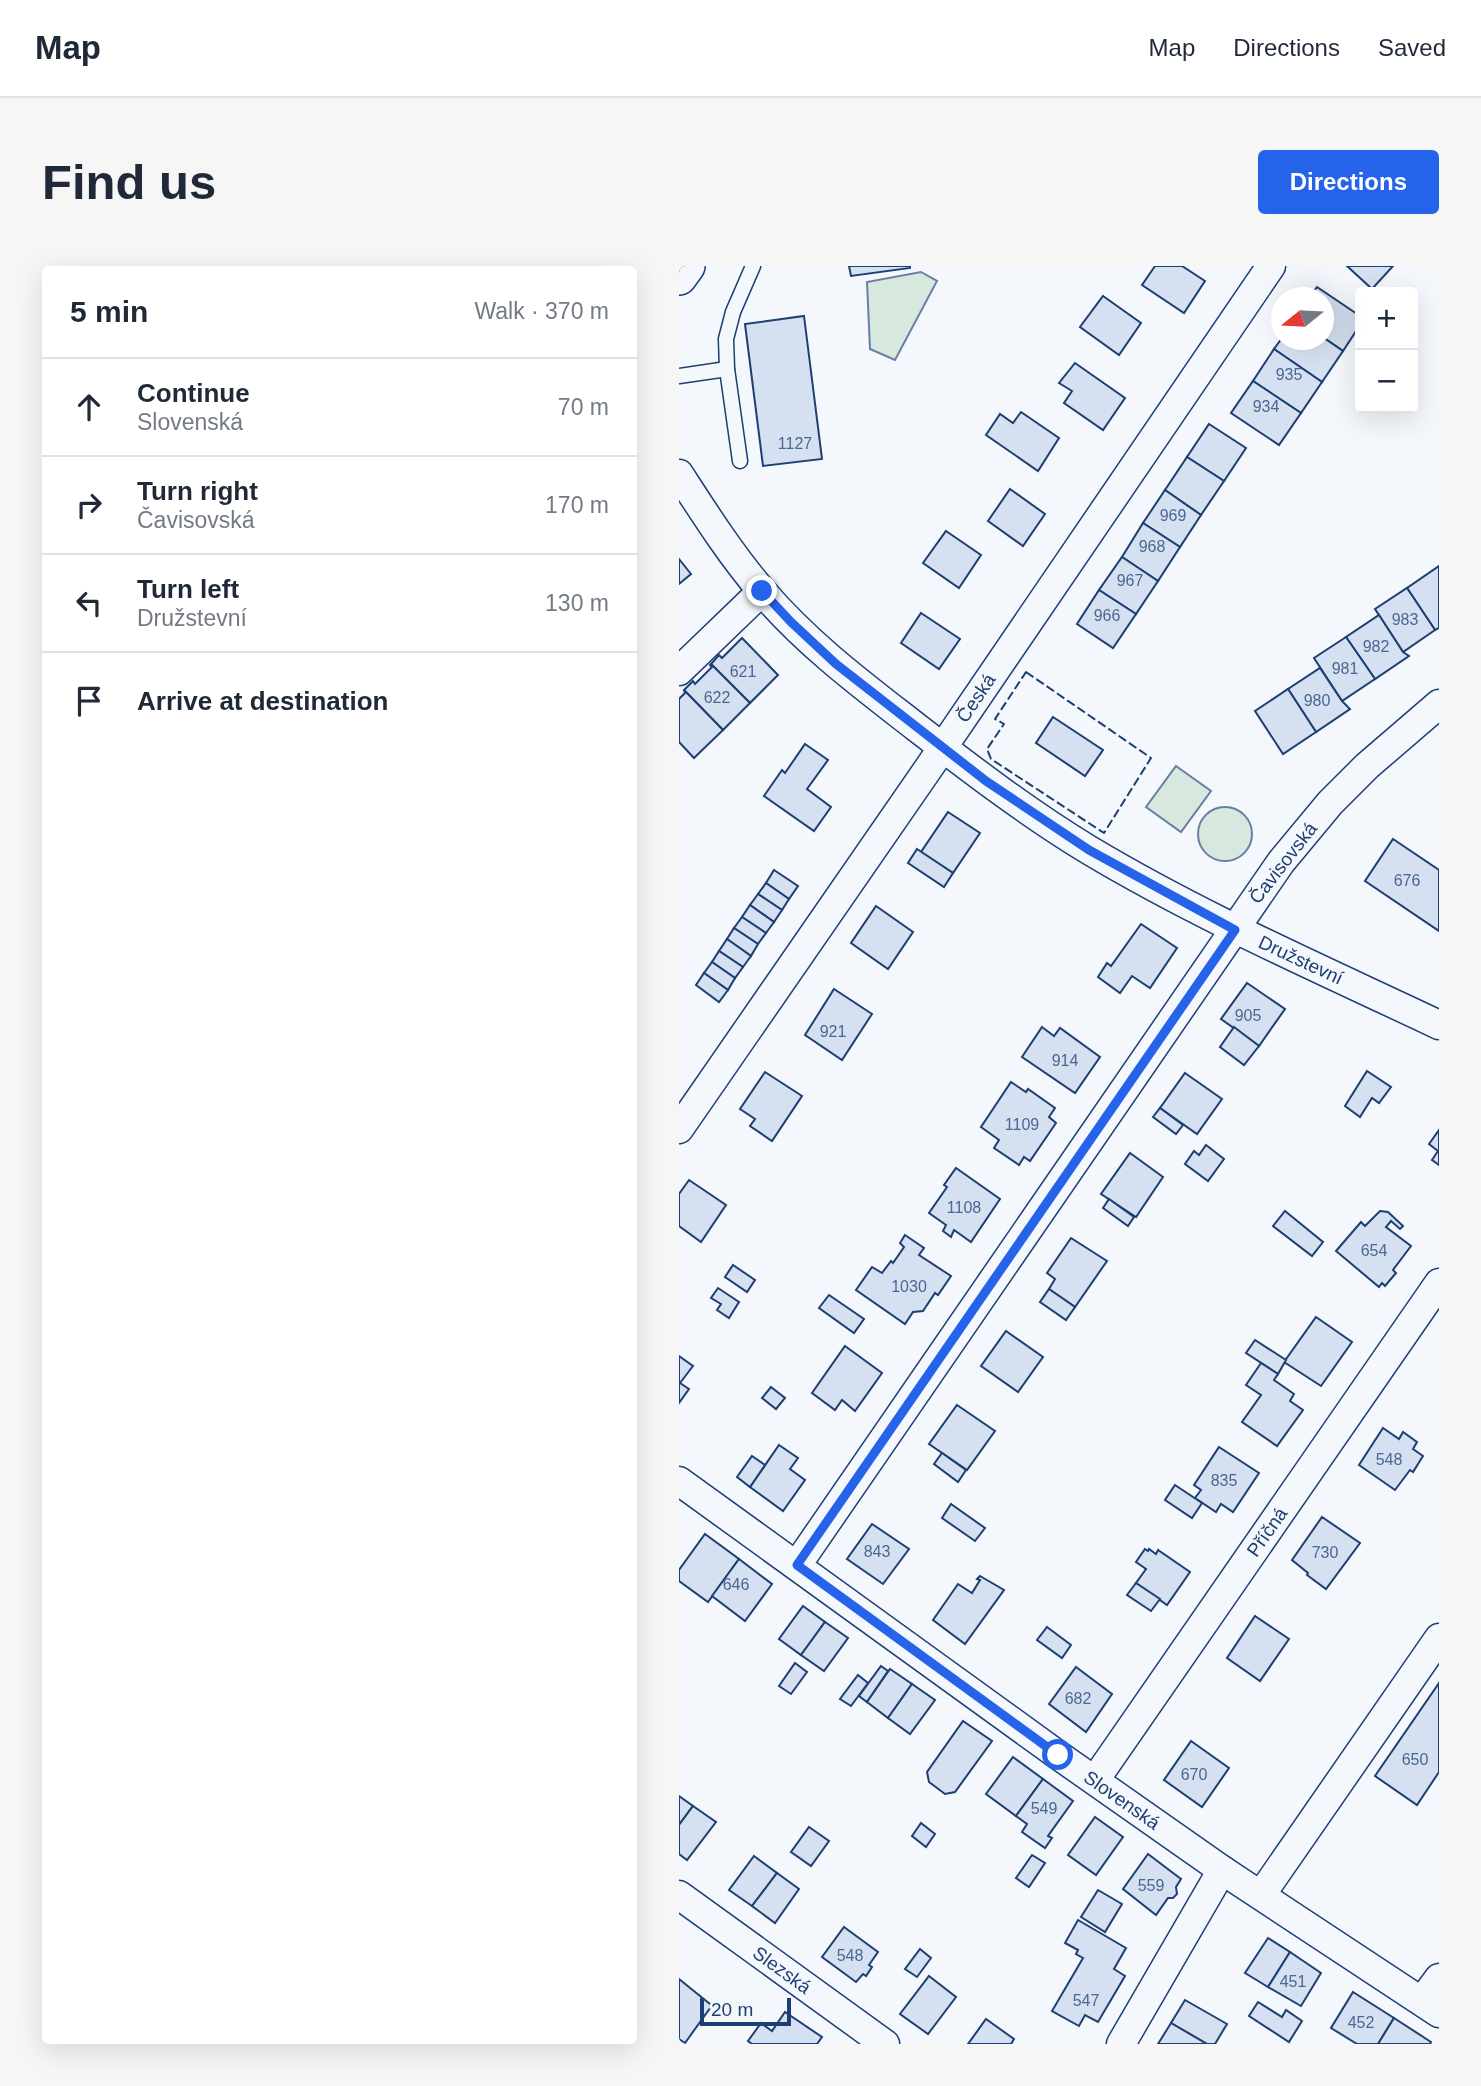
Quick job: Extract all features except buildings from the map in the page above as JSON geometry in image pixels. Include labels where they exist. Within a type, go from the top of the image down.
[{"type":"street","points":[[679,277],[687,266]]},
{"type":"street","name":"Česká","points":[[679,1129],[1271,266]]},
{"type":"street","name":"Družstevní","points":[[679,474],[762,591],[798,629],[836,664],[986,781],[1089,850],[1235,930],[1439,1025]]},
{"type":"street","points":[[679,671],[762,591]]},
{"type":"street","name":"Čavisovská","points":[[797,1565],[1235,930],[1259,891],[1330,803],[1367,766],[1439,704]]},
{"type":"street","name":"Příčná","points":[[1095,1780],[1439,1283]]},
{"type":"street","name":"Slovenská","points":[[679,1481],[1221,1870],[1431,2007],[1439,1978]]},
{"type":"street","points":[[1261,1895],[1439,1638]]},
{"type":"street","points":[[1121,2044],[1221,1870]]},
{"type":"street","name":"Slezská","points":[[679,1895],[885,2044]]},
{"type":"lane","points":[[740,461],[727,369],[726,339],[728,325],[753,266]]},
{"type":"lane","points":[[679,376],[727,369]]},
{"type":"shaded area","points":[[921,272],[937,281],[895,360],[870,349],[867,282]]},
{"type":"shaded area","points":[[1176,766],[1211,791],[1181,832],[1146,807]]},
{"type":"shaded area","points":[[1225,807],[1244,815],[1252,834],[1244,853],[1225,861],[1206,853],[1198,834],[1206,815]]},
{"type":"fence","points":[[1026,672],[1151,758],[1104,833],[991,759],[987,749],[1004,724],[995,719],[1026,672]]},
{"type":"route","points":[[762,591],[836,664],[965,766],[1089,850],[1235,930],[797,1565],[1058,1755]]}]
